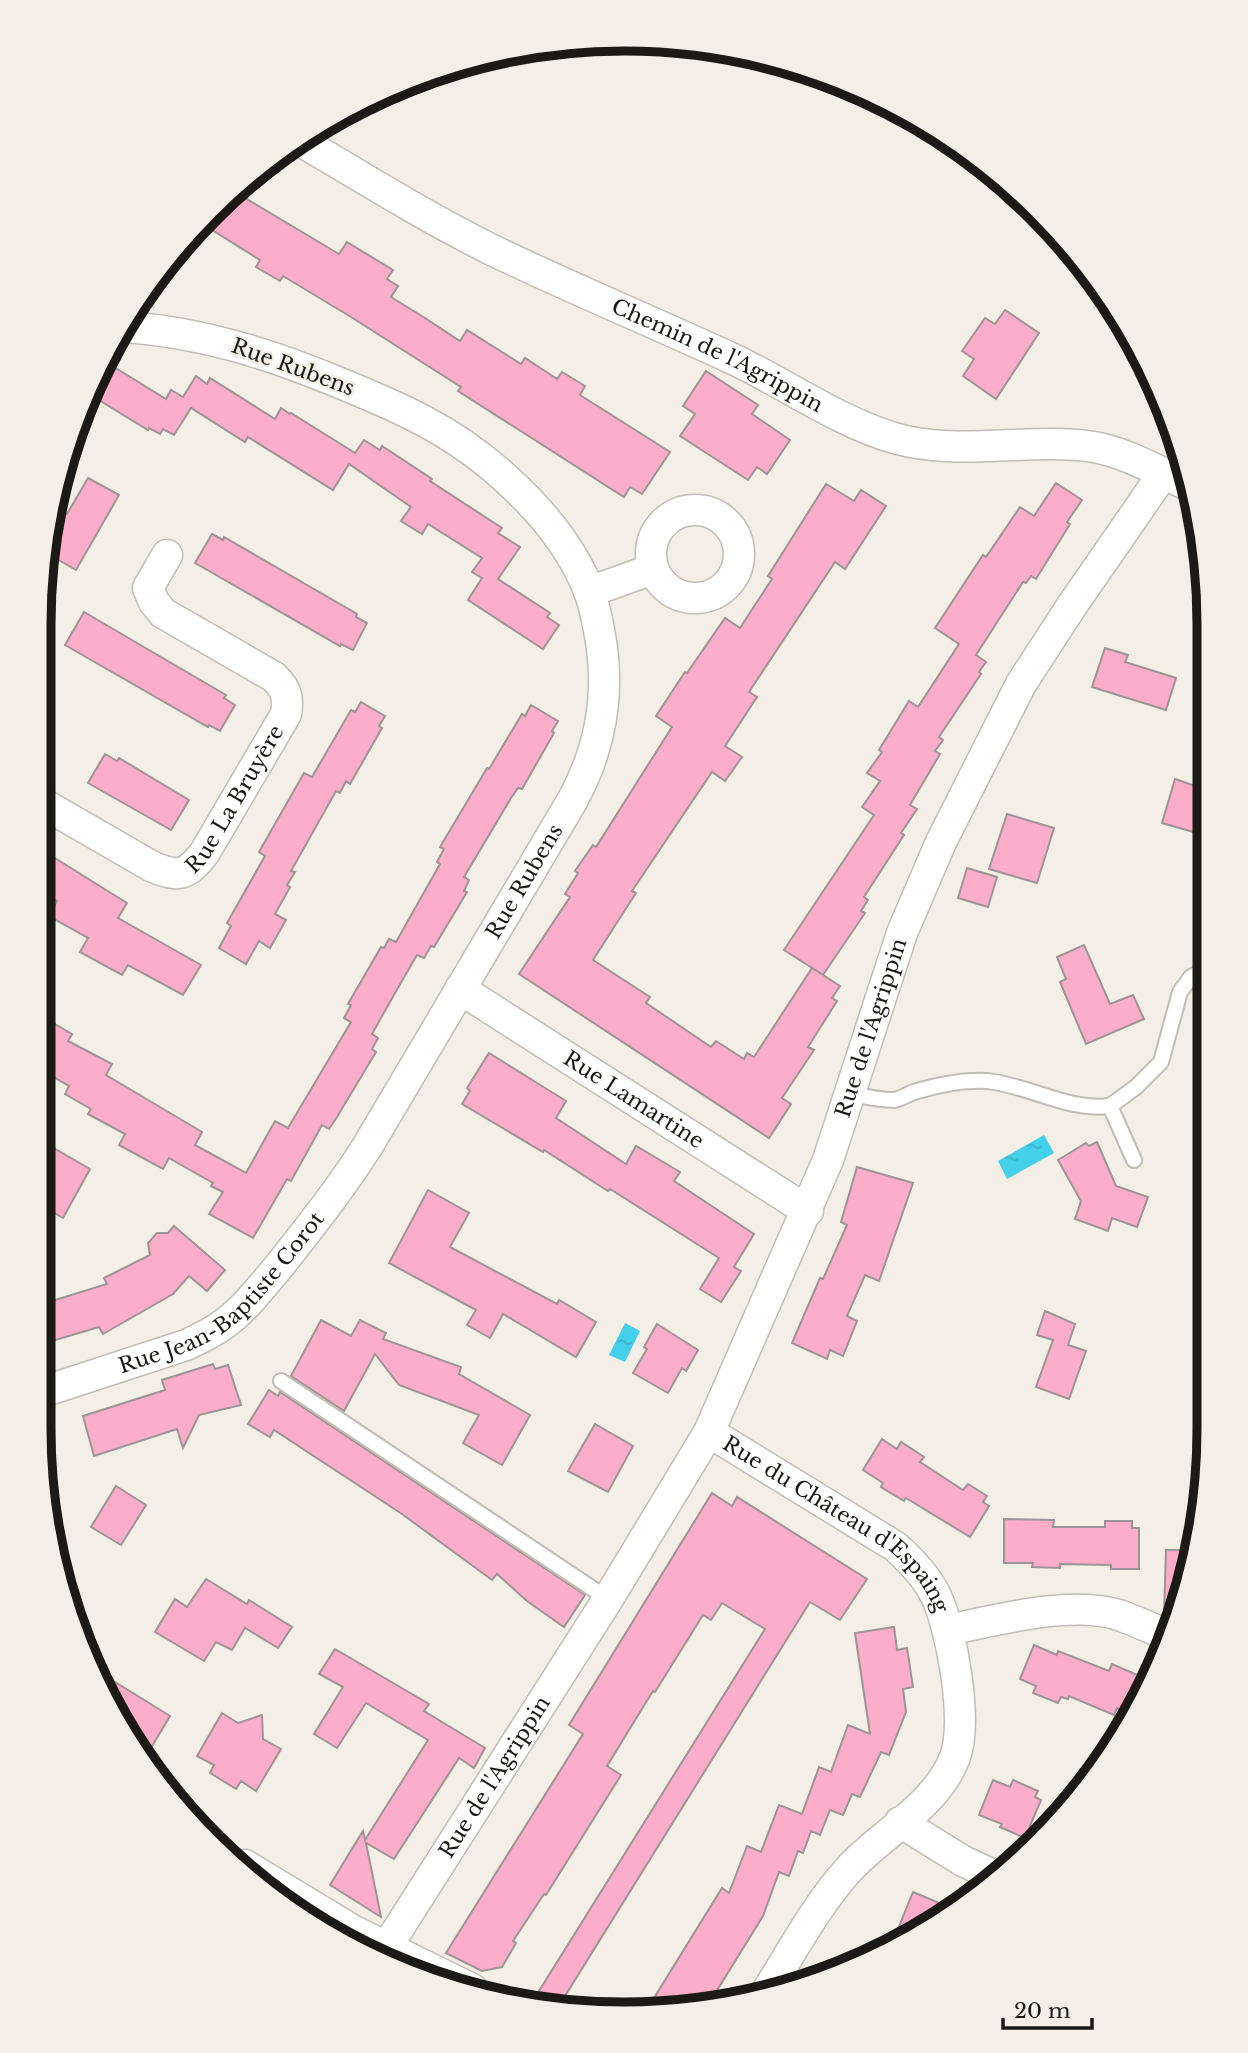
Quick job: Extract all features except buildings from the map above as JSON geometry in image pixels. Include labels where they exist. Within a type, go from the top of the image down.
[{"type":"street","name":"Chemin de l'Agrippin","points":[[308,146],[491,249],[760,372],[867,428],[894,438],[960,447],[1096,448],[1120,454],[1179,481]]},
{"type":"street","name":"Rue Rubens","points":[[134,328],[186,333],[258,352],[358,391],[422,420],[471,451],[500,474],[528,502],[570,553],[589,592],[596,615],[604,665],[603,703],[595,751],[586,776],[367,1147]]},
{"type":"street","name":"Rue de l'Agrippin","points":[[385,1950],[608,1599],[709,1432],[828,1160],[852,1094],[902,933],[941,842],[1021,684],[1163,474]]},
{"type":"street","name":"Rue La Bruyère","points":[[51,808],[151,866],[169,874],[184,873],[195,865],[205,852],[286,714],[288,700],[284,687],[274,677],[163,613],[148,587],[167,555]]},
{"type":"street","points":[[589,592],[653,569]]},
{"type":"street","name":"Rue Lamartine","points":[[460,989],[807,1211]]},
{"type":"street","name":"Rue Jean-Baptiste Corot","points":[[51,1389],[186,1345],[226,1323],[243,1308],[288,1255],[350,1174],[367,1147]]},
{"type":"street","name":"Rue du Château d'Espaing","points":[[709,1432],[896,1547],[918,1567],[935,1594],[948,1630],[959,1712],[960,1735],[955,1757],[942,1781],[927,1799],[872,1846],[833,1887],[772,1983]]},
{"type":"street","name":"Rue du Château d'Espaing","points":[[948,1630],[1078,1610],[1118,1615],[1160,1632]]},
{"type":"street","points":[[900,1822],[962,1861],[988,1872]]},
{"type":"street","points":[[271,1881],[376,1946]]},
{"type":"lane","points":[[852,1094],[898,1100],[912,1093],[946,1084],[993,1081],[1094,1108],[1110,1106],[1136,1087],[1161,1062],[1180,992],[1191,977],[1197,974]]},
{"type":"lane","points":[[1110,1106],[1134,1160]]},
{"type":"lane","points":[[281,1381],[608,1599]]},
{"type":"water","points":[[1044,1135],[1054,1153],[1007,1179],[998,1161]]},
{"type":"water","points":[[625,1323],[640,1331],[625,1362],[609,1355]]}]
